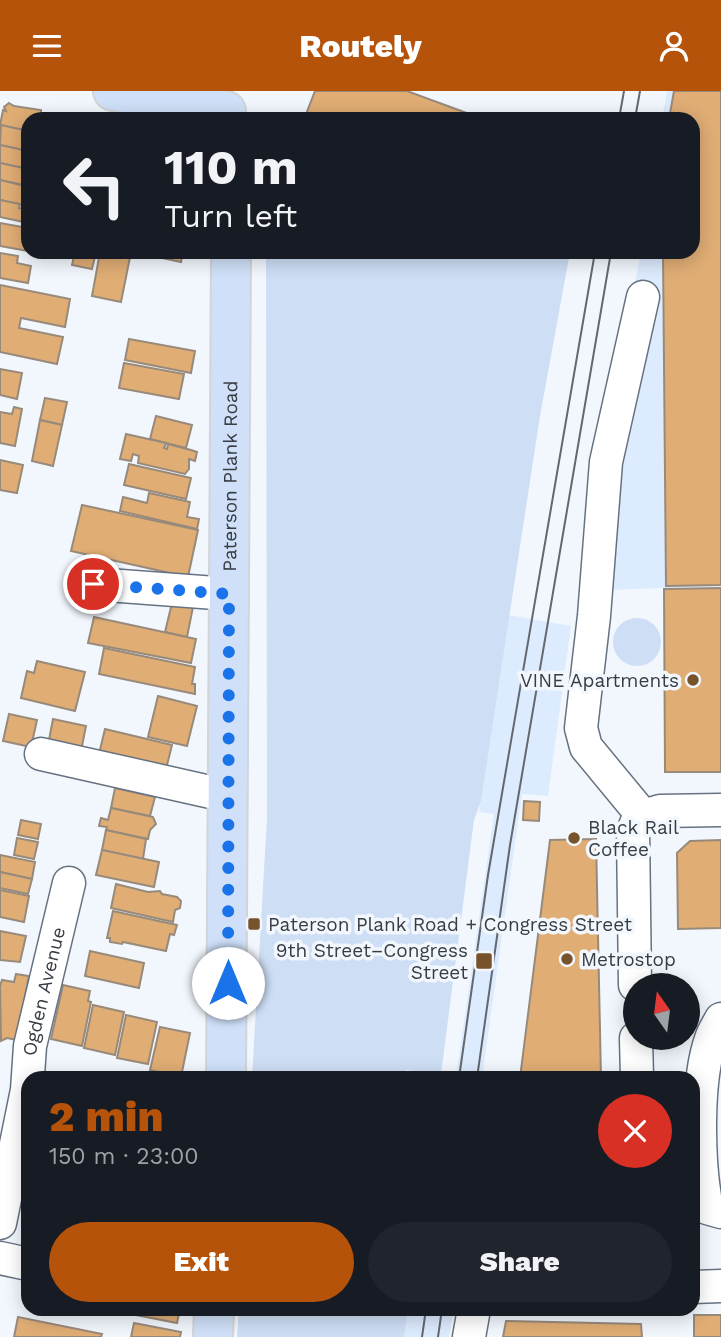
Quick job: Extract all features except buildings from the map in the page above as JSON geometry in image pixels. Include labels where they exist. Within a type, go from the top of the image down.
[{"type":"main road","points":[[113,91],[230,107]]},
{"type":"main road","name":"Paterson Plank Road","points":[[226,1071],[231,259]]},
{"type":"main road","points":[[213,1337],[214,1316]]},
{"type":"street","points":[[643,297],[606,462],[582,728],[586,747],[643,816]]},
{"type":"street","points":[[93,584],[229,594]]},
{"type":"street","points":[[41,754],[228,796]]},
{"type":"street","points":[[635,973],[633,831],[638,819],[660,811],[721,810]]},
{"type":"street","name":"Ogden Avenue","points":[[23,1071],[69,883]]},
{"type":"street","points":[[721,1019],[711,1038],[702,1081],[701,1178],[707,1208],[721,1213]]},
{"type":"street","points":[[636,1050],[637,1071]]},
{"type":"street","name":"Ogden Avenue","points":[[11,1207],[18,1088]]},
{"type":"street","points":[[0,1258],[21,1262]]},
{"type":"street","points":[[700,1287],[721,1286]]},
{"type":"street","points":[[469,1337],[473,1316]]},
{"type":"shaded area","points":[[667,91],[721,91],[721,586],[609,590],[579,598],[602,448],[640,259],[700,259],[700,112],[663,112]]},
{"type":"shaded area","points":[[266,259],[569,259],[540,416],[481,801],[474,820],[441,1071],[252,1071],[267,818]]},
{"type":"shaded area","points":[[509,615],[571,626],[548,796],[522,794],[483,1071],[457,1071],[494,814],[479,812]]},
{"type":"shaded area","points":[[637,618],[646,619],[654,625],[660,633],[660,651],[654,659],[646,665],[637,666],[628,665],[620,659],[614,651],[613,642],[614,633],[620,625],[628,619]]},
{"type":"shaded area","points":[[238,1316],[407,1316],[404,1337],[237,1337]]},
{"type":"shaded area","points":[[407,1316],[453,1316],[449,1337],[404,1337]]},
{"type":"tram line","points":[[620,112],[624,91]]},
{"type":"tram line","points":[[636,112],[640,91]]},
{"type":"tram line","points":[[460,1071],[488,875],[594,259]]},
{"type":"tram line","points":[[478,1071],[510,845],[610,259]]},
{"type":"tram line","points":[[422,1337],[425,1316]]},
{"type":"tram line","points":[[438,1337],[441,1316]]},
{"type":"place","name":"VINE Apartments","points":[[693,680]]},
{"type":"place","name":"Black Rail Coffee","points":[[574,838]]},
{"type":"place","name":"Paterson Plank Road + Congress Street","points":[[254,924]]},
{"type":"place","name":"Metrostop","points":[[567,959]]},
{"type":"place","name":"9th Street–Congress Street","points":[[484,961]]},
{"type":"route","points":[[93,584],[229,594],[228,983]]}]
